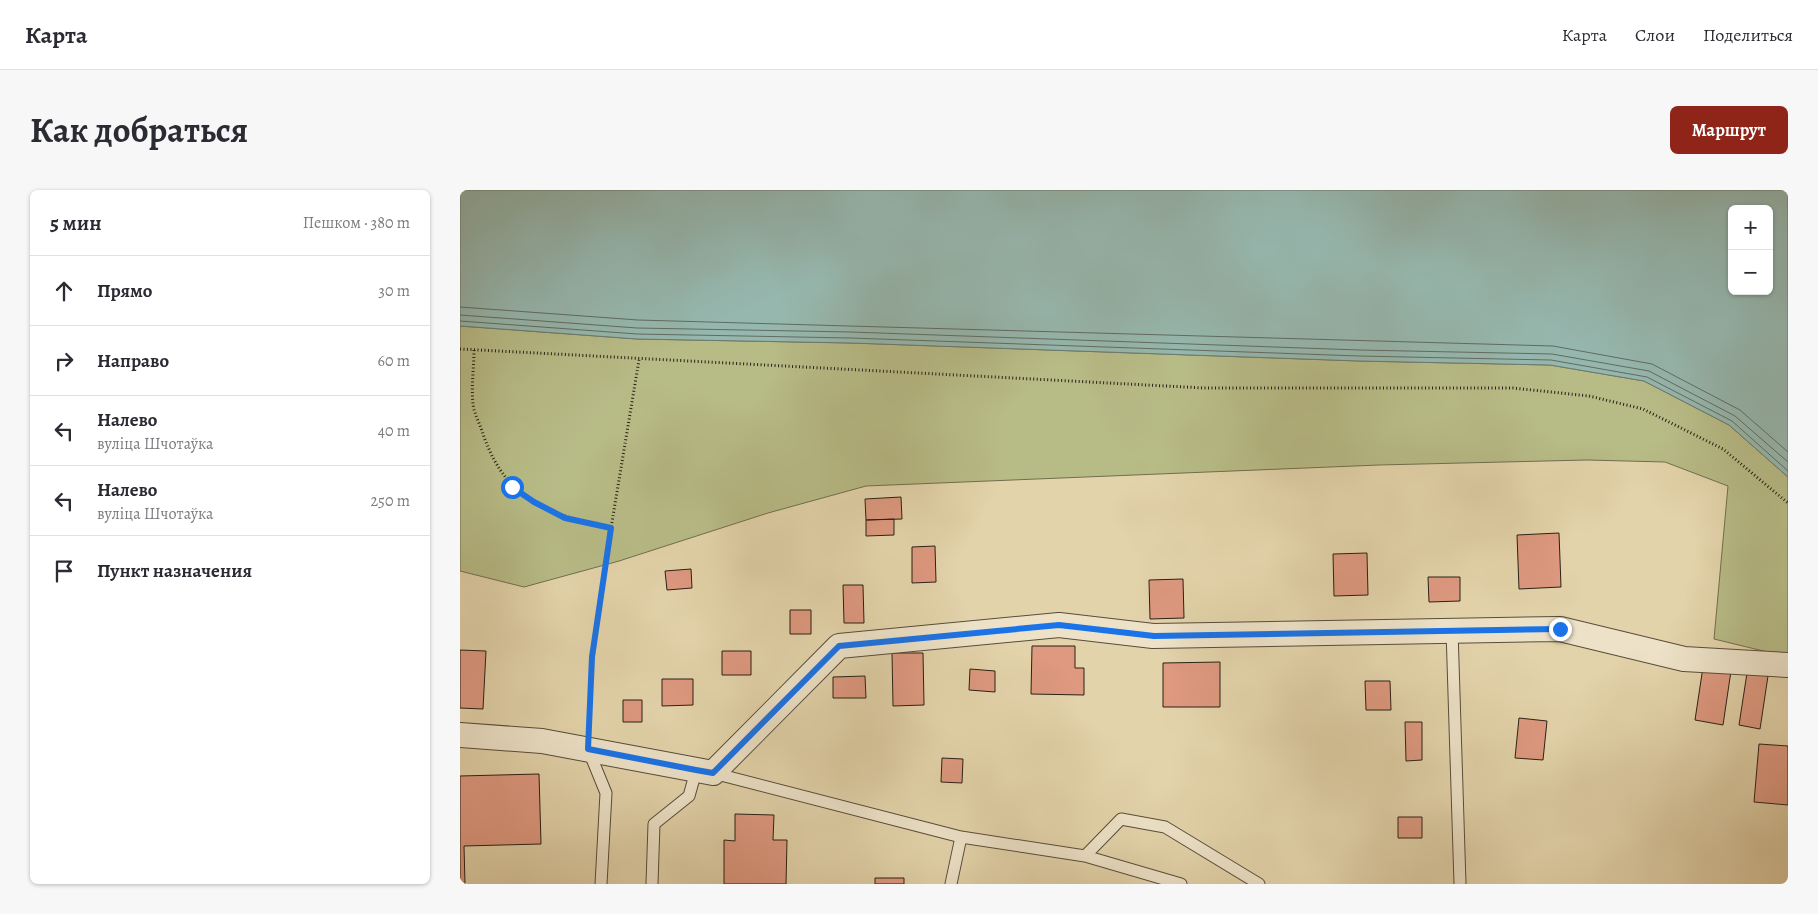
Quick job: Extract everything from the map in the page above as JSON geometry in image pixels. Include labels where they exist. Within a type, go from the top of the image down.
[{"type":"street","points":[[460,735],[542,740],[705,772],[839,646],[1059,625],[1154,636],[1560,629],[1684,659],[1788,665]]},
{"type":"lane","points":[[1452,630],[1460,884]]},
{"type":"lane","points":[[588,749],[606,793],[601,884]]},
{"type":"lane","points":[[652,884],[654,824],[690,796],[705,772],[960,837],[1085,856],[1181,884]]},
{"type":"lane","points":[[1085,856],[1120,819],[1165,827],[1259,884]]},
{"type":"lane","points":[[951,884],[960,837]]},
{"type":"path","points":[[460,349],[639,360],[1204,388],[1513,388],[1589,396],[1643,409],[1723,449],[1788,502]]},
{"type":"path","points":[[474,350],[473,405],[488,447],[512,487],[534,502],[565,518],[611,528]]},
{"type":"path","points":[[588,749],[592,657],[639,360]]},
{"type":"green space","points":[[460,326],[637,339],[851,343],[1359,361],[1550,365],[1644,381],[1729,425],[1788,477],[1788,657],[1714,639],[1728,486],[1665,462],[1587,460],[1379,465],[866,486],[768,513],[619,561],[524,587],[460,571]]},
{"type":"water","points":[[460,190],[1788,190],[1788,477],[1729,425],[1644,381],[1550,365],[1359,361],[851,343],[637,339],[460,326]]},
{"type":"building","points":[[901,497],[902,519],[866,520],[865,499]]},
{"type":"building","points":[[894,519],[894,535],[866,536],[866,520]]},
{"type":"building","points":[[1559,533],[1561,587],[1519,589],[1517,535]]},
{"type":"building","points":[[935,546],[936,582],[912,583],[912,547]]},
{"type":"building","points":[[1367,553],[1368,595],[1334,596],[1333,554]]},
{"type":"building","points":[[691,569],[692,588],[667,590],[665,571]]},
{"type":"building","points":[[1428,577],[1460,577],[1460,601],[1429,602]]},
{"type":"building","points":[[1183,579],[1184,618],[1150,619],[1149,580]]},
{"type":"building","points":[[843,585],[863,585],[864,623],[844,623]]},
{"type":"building","points":[[790,610],[811,610],[811,634],[790,634]]},
{"type":"building","points":[[1032,646],[1075,646],[1075,668],[1084,668],[1084,695],[1031,694]]},
{"type":"building","points":[[460,650],[486,651],[483,709],[460,708]]},
{"type":"building","points":[[722,651],[751,651],[751,675],[722,675]]},
{"type":"building","points":[[892,653],[923,653],[924,705],[893,706]]},
{"type":"building","points":[[1220,662],[1220,707],[1163,707],[1163,663]]},
{"type":"building","points":[[1703,667],[1731,671],[1723,725],[1695,720]]},
{"type":"building","points":[[970,669],[995,671],[995,692],[969,690]]},
{"type":"building","points":[[1747,673],[1768,676],[1760,729],[1739,725]]},
{"type":"building","points":[[865,676],[866,698],[833,698],[833,677]]},
{"type":"building","points":[[662,679],[693,679],[693,705],[662,706]]},
{"type":"building","points":[[1365,681],[1390,681],[1391,710],[1366,710]]},
{"type":"building","points":[[623,700],[642,700],[642,722],[623,722]]},
{"type":"building","points":[[1519,718],[1547,721],[1543,760],[1515,758]]},
{"type":"building","points":[[1405,722],[1422,722],[1422,760],[1406,761]]},
{"type":"building","points":[[1759,744],[1788,746],[1788,805],[1754,802]]},
{"type":"building","points":[[942,758],[963,759],[962,783],[941,782]]},
{"type":"building","points":[[539,774],[541,844],[464,846],[465,884],[460,884],[460,776]]},
{"type":"building","points":[[735,814],[774,815],[773,840],[787,840],[786,884],[724,884],[724,840],[735,841]]},
{"type":"building","points":[[1398,817],[1422,817],[1422,838],[1398,838]]},
{"type":"building","points":[[875,878],[904,878],[904,884],[875,884]]},
{"type":"route","points":[[512,487],[534,502],[565,518],[611,528],[592,657],[588,749],[713,773],[839,646],[1059,625],[1154,636],[1560,629]]}]
